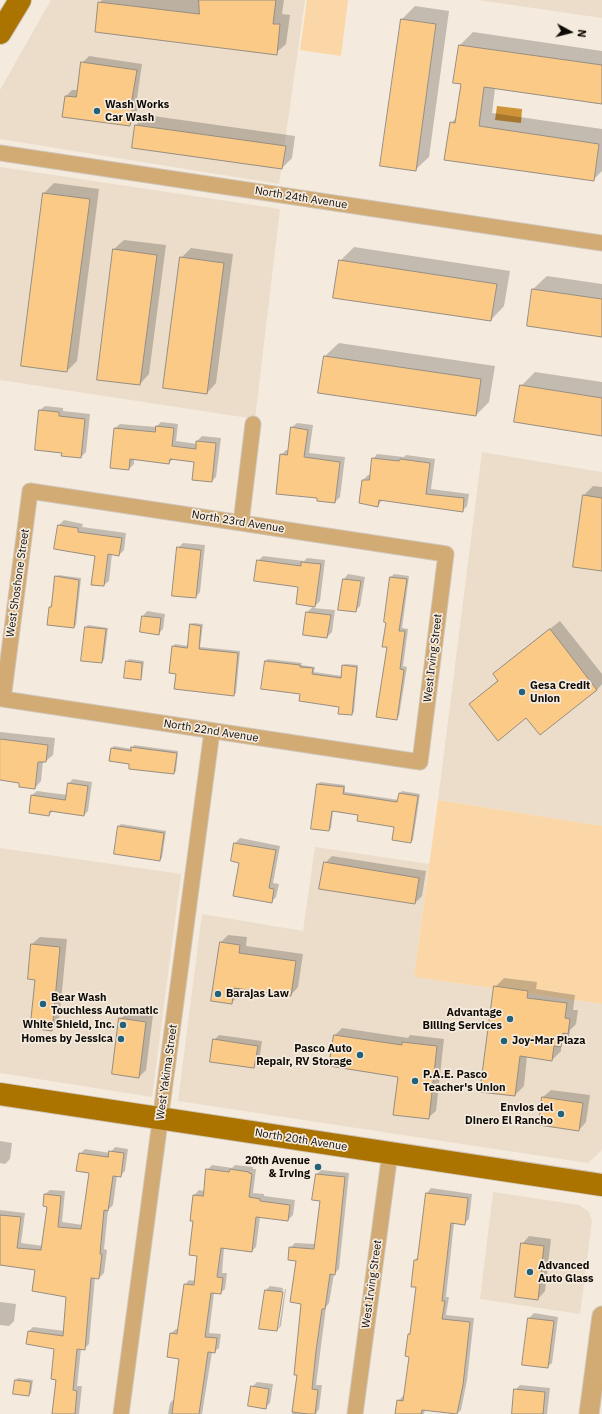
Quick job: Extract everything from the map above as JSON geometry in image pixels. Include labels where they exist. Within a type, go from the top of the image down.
[{"type":"main road","points":[[0,33],[20,0]]},
{"type":"main road","name":"North 20th Avenue","points":[[0,1094],[602,1185]]},
{"type":"street","name":"North 24th Avenue","points":[[0,152],[602,244]]},
{"type":"street","points":[[241,523],[253,424]]},
{"type":"street","name":"North 23rd Avenue","points":[[30,491],[446,554]]},
{"type":"street","name":"West Shoshone Street","points":[[3,699],[30,491]]},
{"type":"street","name":"West Irving Street","points":[[420,762],[446,554]]},
{"type":"street","name":"North 22nd Avenue","points":[[3,699],[420,762]]},
{"type":"street","name":"West Yakima Street","points":[[121,1414],[212,731]]},
{"type":"street","name":"West Irving Street","points":[[355,1414],[390,1153]]},
{"type":"street","points":[[589,1414],[602,1316]]},
{"type":"shaded area","points":[[51,0],[305,0],[279,184],[0,139],[0,90]]},
{"type":"shaded area","points":[[307,0],[348,0],[341,56],[300,50]]},
{"type":"shaded area","points":[[478,0],[602,0],[602,18]]},
{"type":"shaded area","points":[[497,106],[522,109],[521,123],[495,120]]},
{"type":"shaded area","points":[[0,167],[280,209],[255,419],[0,380]]},
{"type":"shaded area","points":[[482,452],[602,472],[602,826],[438,800]]},
{"type":"shaded area","points":[[438,800],[602,826],[602,1004],[414,977]]},
{"type":"shaded area","points":[[315,847],[429,864],[414,977],[602,1004],[602,1148],[601,1151],[588,1163],[178,1101],[202,914],[303,931]]},
{"type":"shaded area","points":[[0,848],[181,874],[152,1097],[0,1073]]},
{"type":"shaded area","points":[[493,1192],[579,1205],[589,1212],[592,1221],[580,1314],[480,1299]]},
{"type":"building","points":[[199,0],[276,0],[273,24],[280,24],[277,55],[95,32],[98,2],[199,14]]},
{"type":"building","points":[[401,19],[436,24],[416,171],[380,166]]},
{"type":"building","points":[[459,45],[602,65],[602,104],[484,87],[479,126],[599,144],[594,181],[444,160],[450,122],[455,123],[461,84],[453,83]]},
{"type":"building","points":[[81,62],[137,70],[131,105],[133,105],[130,126],[62,117],[65,96],[76,97]]},
{"type":"building","points":[[135,125],[286,146],[282,169],[132,148]]},
{"type":"building","points":[[43,193],[90,199],[67,372],[21,366]]},
{"type":"building","points":[[113,249],[157,255],[140,385],[97,380]]},
{"type":"building","points":[[180,257],[224,263],[207,394],[163,388]]},
{"type":"building","points":[[339,260],[497,284],[491,321],[333,298]]},
{"type":"building","points":[[532,289],[602,299],[602,337],[527,326]]},
{"type":"building","points":[[324,356],[481,379],[476,416],[318,393]]},
{"type":"building","points":[[520,385],[602,398],[602,436],[514,422]]},
{"type":"building","points":[[39,410],[59,412],[59,416],[85,419],[81,458],[61,456],[62,453],[35,450]]},
{"type":"building","points":[[156,426],[174,428],[172,446],[196,449],[196,441],[216,443],[212,482],[192,480],[194,462],[170,459],[169,464],[130,459],[129,470],[110,468],[114,428],[155,432]]},
{"type":"building","points":[[291,427],[308,430],[304,457],[340,462],[335,503],[317,501],[317,498],[276,494],[280,454],[287,455]]},
{"type":"building","points":[[372,458],[399,461],[400,459],[430,463],[426,494],[464,498],[463,512],[379,500],[378,507],[359,503],[362,480],[369,480]]},
{"type":"building","points":[[583,495],[602,498],[602,571],[573,567]]},
{"type":"building","points":[[58,525],[78,528],[78,532],[122,538],[119,556],[108,554],[104,586],[91,585],[95,556],[54,549]]},
{"type":"building","points":[[177,547],[201,550],[196,598],[172,596]]},
{"type":"building","points":[[257,560],[301,566],[301,562],[321,564],[315,607],[296,604],[298,587],[254,581]]},
{"type":"building","points":[[55,576],[79,580],[74,628],[47,625]]},
{"type":"building","points":[[390,577],[407,579],[399,631],[405,631],[400,669],[404,670],[397,720],[376,717],[387,647],[382,647],[386,623],[384,622]]},
{"type":"building","points":[[343,579],[361,581],[356,612],[338,610]]},
{"type":"building","points":[[306,612],[331,615],[327,638],[303,635]]},
{"type":"building","points":[[142,616],[161,618],[159,635],[140,632]]},
{"type":"building","points":[[190,624],[201,626],[199,649],[238,653],[234,696],[174,689],[176,674],[169,673],[172,646],[187,648]]},
{"type":"building","points":[[85,627],[106,629],[102,663],[81,661]]},
{"type":"building","points":[[550,629],[597,690],[540,735],[526,718],[498,741],[469,704],[498,681],[493,674]]},
{"type":"building","points":[[126,661],[142,663],[141,680],[124,678]]},
{"type":"building","points":[[265,661],[300,665],[300,667],[313,668],[312,674],[341,678],[342,665],[357,667],[352,715],[338,714],[339,707],[299,701],[300,694],[261,689]]},
{"type":"building","points":[[0,739],[48,745],[46,762],[38,762],[35,789],[19,787],[19,783],[0,780]]},
{"type":"building","points":[[131,747],[177,753],[174,774],[129,769],[129,764],[109,761],[111,748],[131,751]]},
{"type":"building","points":[[68,783],[88,786],[84,816],[50,811],[49,816],[29,813],[31,795],[65,800]]},
{"type":"building","points":[[317,784],[344,787],[343,794],[397,802],[399,793],[418,796],[411,843],[392,840],[394,827],[357,821],[358,815],[332,811],[329,831],[311,829]]},
{"type":"building","points":[[118,826],[164,833],[160,861],[114,854]]},
{"type":"building","points":[[234,843],[276,850],[269,888],[274,889],[272,903],[233,896],[239,863],[231,861]]},
{"type":"building","points":[[324,862],[419,878],[415,904],[319,889]]},
{"type":"building","points":[[220,942],[240,945],[239,953],[296,961],[291,996],[234,988],[232,1004],[211,1001]]},
{"type":"building","name":"Bear Wash Touchless Automatic","points":[[31,944],[60,947],[52,1031],[30,1028],[35,980],[28,979]]},
{"type":"building","name":"Joy-Mar Plaza","points":[[494,986],[528,991],[527,998],[567,1003],[565,1018],[570,1019],[568,1034],[563,1033],[561,1047],[554,1046],[552,1061],[520,1056],[515,1096],[480,1092]]},
{"type":"building","points":[[119,1018],[146,1022],[139,1078],[112,1074]]},
{"type":"building","points":[[334,1035],[402,1045],[402,1042],[437,1046],[429,1119],[393,1115],[398,1077],[329,1066]]},
{"type":"building","points":[[213,1039],[258,1046],[254,1068],[210,1062]]},
{"type":"building","name":"Envios del Dinero El Rancho","points":[[542,1097],[583,1103],[579,1131],[539,1125]]},
{"type":"building","points":[[109,1151],[124,1153],[121,1177],[113,1176],[108,1211],[104,1210],[99,1279],[91,1278],[85,1350],[77,1349],[73,1390],[77,1391],[75,1414],[52,1414],[56,1380],[51,1379],[54,1349],[26,1344],[28,1331],[63,1336],[66,1297],[32,1291],[35,1270],[0,1265],[0,1215],[21,1217],[17,1248],[41,1250],[47,1207],[43,1206],[44,1194],[61,1196],[58,1227],[81,1229],[89,1173],[76,1171],[79,1153],[108,1157]]},
{"type":"building","points":[[206,1169],[229,1172],[230,1169],[249,1172],[252,1174],[249,1197],[260,1199],[260,1201],[290,1205],[288,1221],[256,1217],[252,1252],[221,1248],[217,1277],[223,1278],[221,1294],[211,1293],[205,1337],[217,1338],[215,1353],[208,1352],[199,1414],[172,1414],[179,1359],[167,1357],[170,1333],[177,1334],[184,1284],[194,1285],[197,1256],[189,1255],[193,1221],[190,1221],[193,1195],[203,1196]]},
{"type":"building","points":[[316,1174],[345,1177],[335,1275],[330,1274],[325,1309],[322,1309],[316,1351],[312,1389],[318,1390],[315,1414],[308,1414],[292,1412],[297,1375],[294,1375],[301,1304],[290,1302],[296,1261],[288,1260],[289,1247],[314,1249],[320,1201],[312,1200]]},
{"type":"building","points":[[426,1193],[468,1198],[465,1225],[451,1223],[442,1301],[445,1301],[442,1319],[470,1322],[463,1385],[457,1414],[422,1410],[421,1414],[395,1414],[397,1400],[403,1401],[409,1357],[405,1356],[408,1334],[410,1334],[416,1287],[411,1287],[414,1260],[417,1260]]},
{"type":"building","name":"Advanced Auto Glass","points":[[521,1243],[544,1246],[538,1300],[515,1297]]},
{"type":"building","points":[[265,1290],[283,1292],[277,1331],[259,1329]]},
{"type":"building","points":[[528,1318],[554,1321],[548,1368],[522,1365]]},
{"type":"building","points":[[15,1380],[31,1382],[29,1396],[13,1394]]},
{"type":"building","points":[[251,1386],[269,1389],[266,1409],[248,1406]]},
{"type":"building","points":[[514,1389],[545,1392],[543,1414],[512,1414]]},
{"type":"place","name":"Wash Works Car Wash","points":[[97,111]]},
{"type":"place","name":"Gesa Credit Union","points":[[522,692]]},
{"type":"place","name":"Barajas Law","points":[[218,994]]},
{"type":"place","name":"Bear Wash Touchless Automatic","points":[[43,1004]]},
{"type":"place","name":"Advantage Billing Services","points":[[510,1019]]},
{"type":"place","name":"White Shield, Inc.","points":[[123,1025]]},
{"type":"place","name":"Homes by Jessica","points":[[121,1039]]},
{"type":"place","name":"Joy-Mar Plaza","points":[[504,1041]]},
{"type":"place","name":"Pasco Auto Repair, RV Storage","points":[[360,1055]]},
{"type":"place","name":"P.A.E. Pasco Teacher's Union","points":[[415,1081]]},
{"type":"place","name":"Envios del Dinero El Rancho","points":[[561,1114]]},
{"type":"place","name":"20th Avenue & Irving","points":[[318,1167]]},
{"type":"place","name":"Advanced Auto Glass","points":[[530,1272]]}]
